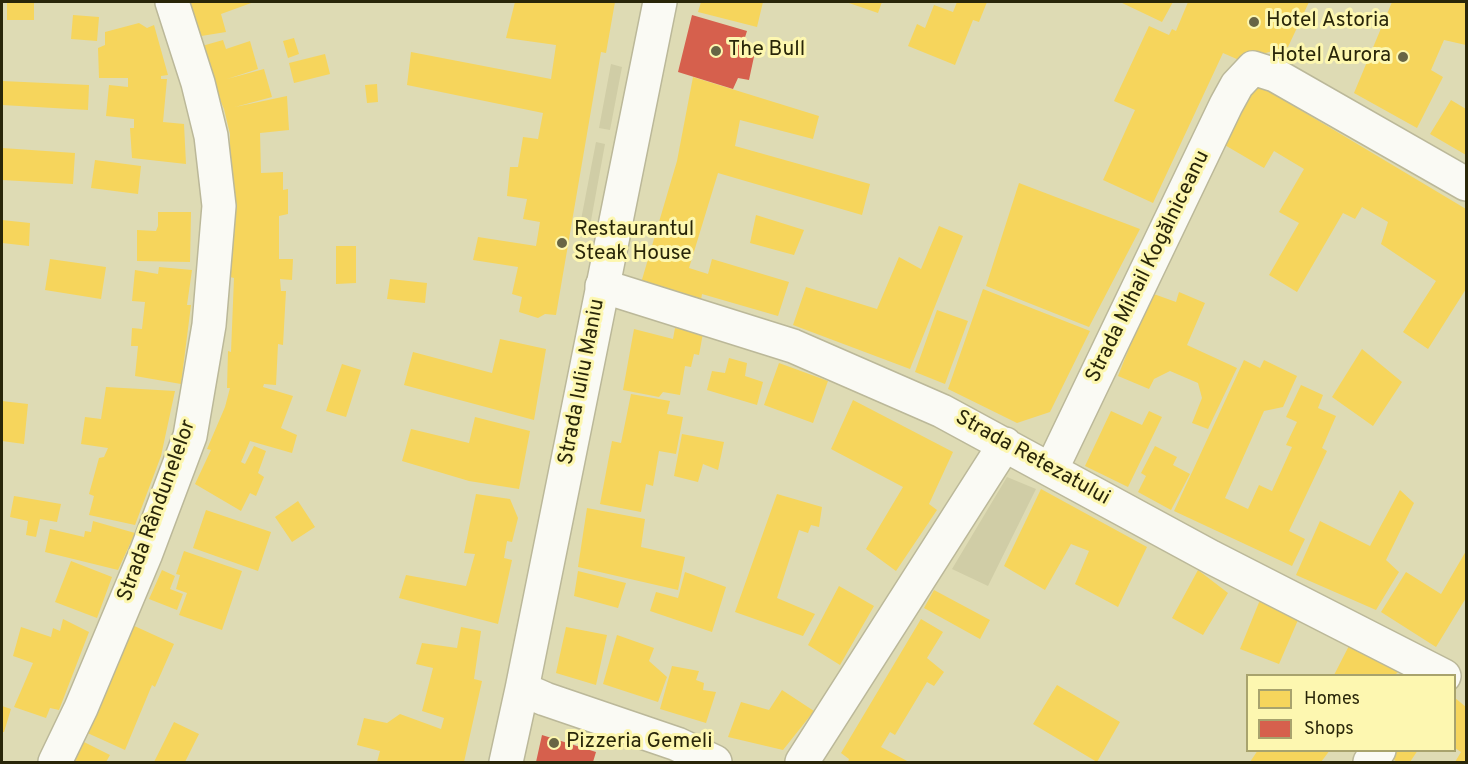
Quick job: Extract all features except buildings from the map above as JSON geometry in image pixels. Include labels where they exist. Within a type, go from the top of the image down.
[{"type":"street","name":"Strada Rândunelelor","points":[[55,762],[81,708],[137,575],[190,436],[209,325],[219,206],[211,136],[198,83],[172,2]]},
{"type":"street","name":"Strada Iuliu Maniu","points":[[506,762],[660,2]]},
{"type":"street","name":"Strada Mihail Kogălniceanu","points":[[1051,470],[1226,105],[1238,85],[1253,68],[1275,75],[1467,184]]},
{"type":"street","name":"Strada Retezatului","points":[[602,286],[793,346],[942,411],[1211,557],[1448,674]]},
{"type":"street","points":[[802,762],[1005,444]]},
{"type":"street","points":[[522,689],[677,744],[715,762]]},
{"type":"shaded area","points":[[611,64],[622,67],[610,130],[599,128]]},
{"type":"shaded area","points":[[596,142],[605,144],[590,226],[580,225]]},
{"type":"shaded area","points":[[1007,477],[1036,489],[988,586],[952,569]]},
{"type":"place","name":"Hotel Astoria","points":[[1254,22]]},
{"type":"place","name":"The Bull","points":[[716,51]]},
{"type":"place","name":"Hotel Aurora","points":[[1403,57]]},
{"type":"place","name":"Restaurantul Steak House","points":[[562,243]]},
{"type":"place","name":"Pizzeria Gemeli","points":[[554,743]]}]
